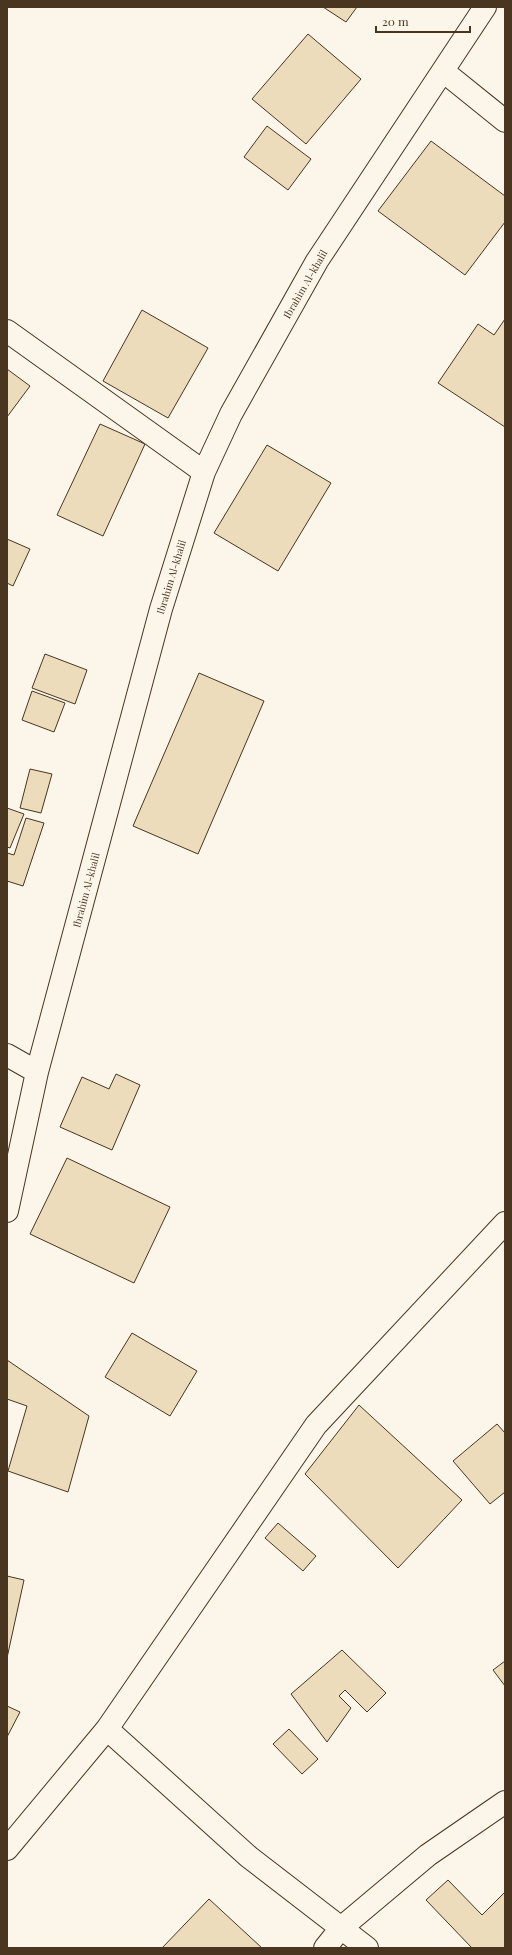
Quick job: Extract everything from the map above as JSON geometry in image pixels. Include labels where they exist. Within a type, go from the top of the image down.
[{"type":"street","name":"Ibrahim Al-khalil","points":[[7,1210],[37,1072],[161,609],[204,472],[231,414],[317,261],[485,7]]},
{"type":"street","points":[[443,71],[505,120]]},
{"type":"street","points":[[7,331],[204,472]]},
{"type":"street","points":[[7,1055],[37,1072]]},
{"type":"street","points":[[7,1849],[107,1729],[316,1425],[505,1223]]},
{"type":"street","points":[[107,1729],[249,1857],[367,1948]]},
{"type":"street","points":[[325,1948],[341,1928],[428,1855],[505,1802]]},
{"type":"building","points":[[323,7],[357,7],[346,22]]},
{"type":"building","points":[[308,34],[361,79],[306,144],[252,99]]},
{"type":"building","points":[[267,126],[311,159],[288,190],[244,157]]},
{"type":"building","points":[[431,141],[505,196],[505,222],[465,275],[378,211]]},
{"type":"building","points":[[142,310],[208,348],[168,418],[103,381]]},
{"type":"building","points":[[505,319],[505,427],[438,383],[478,324],[494,335]]},
{"type":"building","points":[[7,369],[30,386],[7,417]]},
{"type":"building","points":[[100,424],[145,444],[103,536],[57,515]]},
{"type":"building","points":[[267,445],[331,483],[278,571],[214,533]]},
{"type":"building","points":[[7,539],[30,549],[13,586],[7,583]]},
{"type":"building","points":[[45,654],[87,670],[75,704],[32,688]]},
{"type":"building","points":[[199,673],[264,701],[198,854],[133,826]]},
{"type":"building","points":[[32,691],[65,703],[54,732],[22,720]]},
{"type":"building","points":[[30,769],[52,774],[41,813],[20,808]]},
{"type":"building","points":[[7,808],[24,814],[10,848],[7,847]]},
{"type":"building","points":[[26,818],[44,823],[23,886],[7,881],[7,853],[14,855]]},
{"type":"building","points":[[116,1074],[140,1085],[112,1150],[60,1127],[82,1077],[109,1089]]},
{"type":"building","points":[[67,1158],[170,1207],[134,1283],[30,1234]]},
{"type":"building","points":[[132,1333],[197,1371],[170,1416],[105,1377]]},
{"type":"building","points":[[7,1360],[89,1416],[68,1492],[8,1471],[27,1406],[7,1399]]},
{"type":"building","points":[[359,1405],[462,1500],[398,1568],[305,1474]]},
{"type":"building","points":[[497,1424],[505,1433],[505,1492],[490,1504],[453,1461]]},
{"type":"building","points":[[278,1523],[316,1556],[303,1571],[265,1538]]},
{"type":"building","points":[[7,1576],[24,1580],[7,1658]]},
{"type":"building","points":[[342,1650],[386,1693],[367,1712],[345,1690],[339,1696],[351,1708],[327,1742],[291,1694]]},
{"type":"building","points":[[505,1661],[505,1686],[493,1670]]},
{"type":"building","points":[[7,1706],[20,1712],[7,1737]]},
{"type":"building","points":[[289,1729],[318,1759],[302,1774],[273,1744]]},
{"type":"building","points":[[448,1880],[482,1915],[505,1892],[505,1948],[472,1948],[426,1900]]},
{"type":"building","points":[[209,1899],[262,1948],[162,1948]]}]
